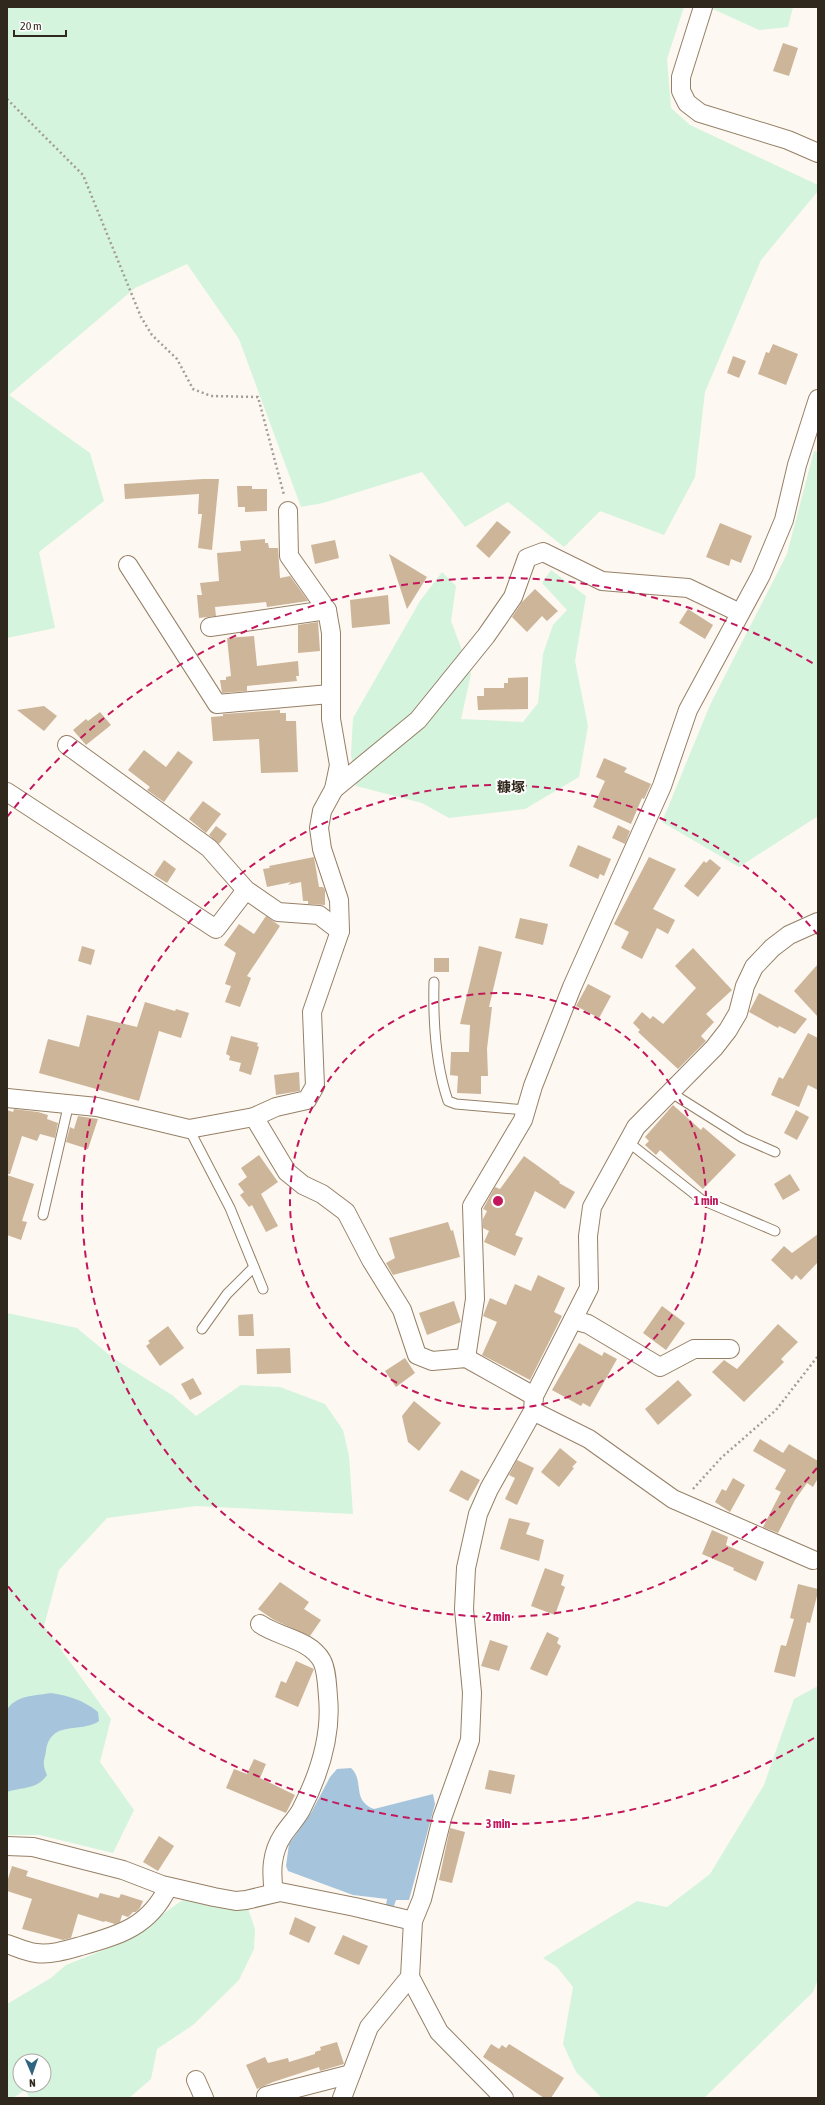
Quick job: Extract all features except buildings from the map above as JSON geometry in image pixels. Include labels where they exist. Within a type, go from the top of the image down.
[{"type":"street","points":[[703,7],[681,77],[681,91],[687,103],[700,113],[788,140],[818,153]]},
{"type":"street","points":[[466,1358],[476,1299],[472,1206],[523,1120],[533,1086],[572,987],[662,786],[688,710],[761,575],[784,520],[797,465],[818,399]]},
{"type":"street","points":[[7,1098],[97,1107],[190,1129],[254,1117],[276,1107],[307,1100],[315,1086],[312,1012],[340,931],[339,900],[322,849],[319,828],[322,811],[334,789],[339,765],[331,719],[331,633],[327,610],[289,556],[288,511]]},
{"type":"street","points":[[334,789],[418,720],[486,636],[513,597],[527,558],[543,552],[602,581],[688,588],[740,613]]},
{"type":"street","points":[[128,565],[217,704],[330,694]]},
{"type":"street","points":[[210,627],[327,610]]},
{"type":"street","points":[[67,745],[209,848],[246,890],[278,912],[320,915],[340,931]]},
{"type":"street","points":[[7,792],[216,929],[246,890]]},
{"type":"street","points":[[504,2098],[439,2032],[410,1977],[414,1921],[422,1899],[442,1818],[470,1740],[472,1693],[464,1609],[466,1568],[478,1514],[588,1288],[588,1236],[592,1207],[636,1127],[714,1048],[728,1030],[738,1013],[744,986],[754,967],[772,948],[789,935],[818,922]]},
{"type":"street","points":[[254,1117],[287,1172],[303,1185],[322,1194],[346,1212],[371,1260],[402,1310],[417,1355],[432,1361],[466,1358],[589,1439],[680,1502],[813,1560]]},
{"type":"street","points":[[573,1320],[588,1324],[660,1367],[694,1349],[730,1349]]},
{"type":"street","points":[[260,1624],[269,1630],[309,1647],[322,1661],[326,1677],[329,1704],[327,1739],[315,1780],[300,1812],[282,1836],[274,1854],[271,1874],[274,1893]]},
{"type":"street","points":[[7,1846],[33,1847],[124,1870],[168,1887],[236,1901],[274,1893],[295,1894],[414,1921]]},
{"type":"street","points":[[7,1944],[35,1953],[50,1954],[115,1937],[137,1926],[162,1900],[168,1887]]},
{"type":"street","points":[[342,2098],[369,2027],[410,1977]]},
{"type":"street","points":[[266,2096],[351,2074]]},
{"type":"street","points":[[196,2080],[204,2098]]},
{"type":"lane","points":[[434,982],[433,1015],[438,1053],[448,1101],[456,1104],[526,1110]]},
{"type":"lane","points":[[670,1092],[743,1138],[776,1152]]},
{"type":"lane","points":[[43,1215],[69,1104]]},
{"type":"lane","points":[[190,1129],[230,1208],[263,1289]]},
{"type":"lane","points":[[628,1142],[702,1200],[775,1231]]},
{"type":"lane","points":[[202,1329],[227,1294],[254,1267]]},
{"type":"path","points":[[7,99],[83,175],[141,317],[152,335],[177,360],[193,389],[211,396],[258,397],[288,511]]},
{"type":"path","points":[[680,1502],[721,1458],[776,1410],[818,1356]]},
{"type":"green space","points":[[7,7],[684,7],[667,59],[671,108],[690,125],[818,185],[818,191],[761,260],[705,392],[695,477],[664,535],[600,511],[564,547],[508,502],[465,527],[422,472],[323,503],[301,507],[239,339],[187,264],[135,288],[9,395],[90,453],[104,501],[39,552],[55,628],[7,638]]},
{"type":"green space","points":[[714,7],[793,7],[788,27],[759,30],[713,9]]},
{"type":"green space","points":[[814,451],[818,452],[818,816],[739,867],[662,822],[710,705],[787,554]]},
{"type":"green space","points":[[551,570],[586,596],[575,661],[588,726],[579,777],[525,809],[449,818],[422,803],[356,786],[351,755],[353,718],[420,601],[442,572],[456,586],[451,621],[471,674],[461,719],[523,722],[538,703],[543,654],[553,625],[567,610],[542,583]]},
{"type":"green space","points":[[7,1313],[77,1328],[113,1358],[172,1395],[196,1416],[241,1385],[280,1387],[325,1404],[343,1430],[349,1456],[353,1514],[196,1506],[107,1518],[59,1570],[44,1626],[111,1719],[100,1762],[134,1810],[113,1853],[39,1835],[7,1835]]},
{"type":"green space","points":[[818,1686],[818,1979],[813,1992],[704,2098],[602,2098],[576,2072],[563,2044],[573,1987],[557,1967],[543,1958],[637,1901],[667,1907],[710,1874],[764,1785],[794,1699]]},
{"type":"green space","points":[[184,1899],[229,1909],[248,1909],[255,1929],[254,1949],[239,1980],[193,2025],[157,2049],[151,2079],[129,2098],[30,2098],[27,2093],[52,2093],[52,2053],[12,2053],[12,2093],[20,2093],[13,2098],[7,2098],[7,2004],[51,1978],[66,1965],[124,1942]]},
{"type":"water","points":[[51,1693],[70,1697],[87,1704],[98,1712],[99,1721],[91,1725],[60,1731],[54,1735],[49,1741],[46,1751],[44,1768],[47,1775],[43,1780],[34,1786],[7,1792],[7,1710],[15,1701],[20,1699]]},
{"type":"water","points":[[351,1768],[357,1779],[360,1796],[367,1805],[374,1809],[433,1794],[435,1804],[409,1900],[396,1900],[394,1906],[386,1905],[387,1899],[353,1895],[288,1871],[286,1866],[289,1844],[311,1813],[330,1777],[337,1769]]},
{"type":"district","name":"糠塚","points":[[511,787]]}]
